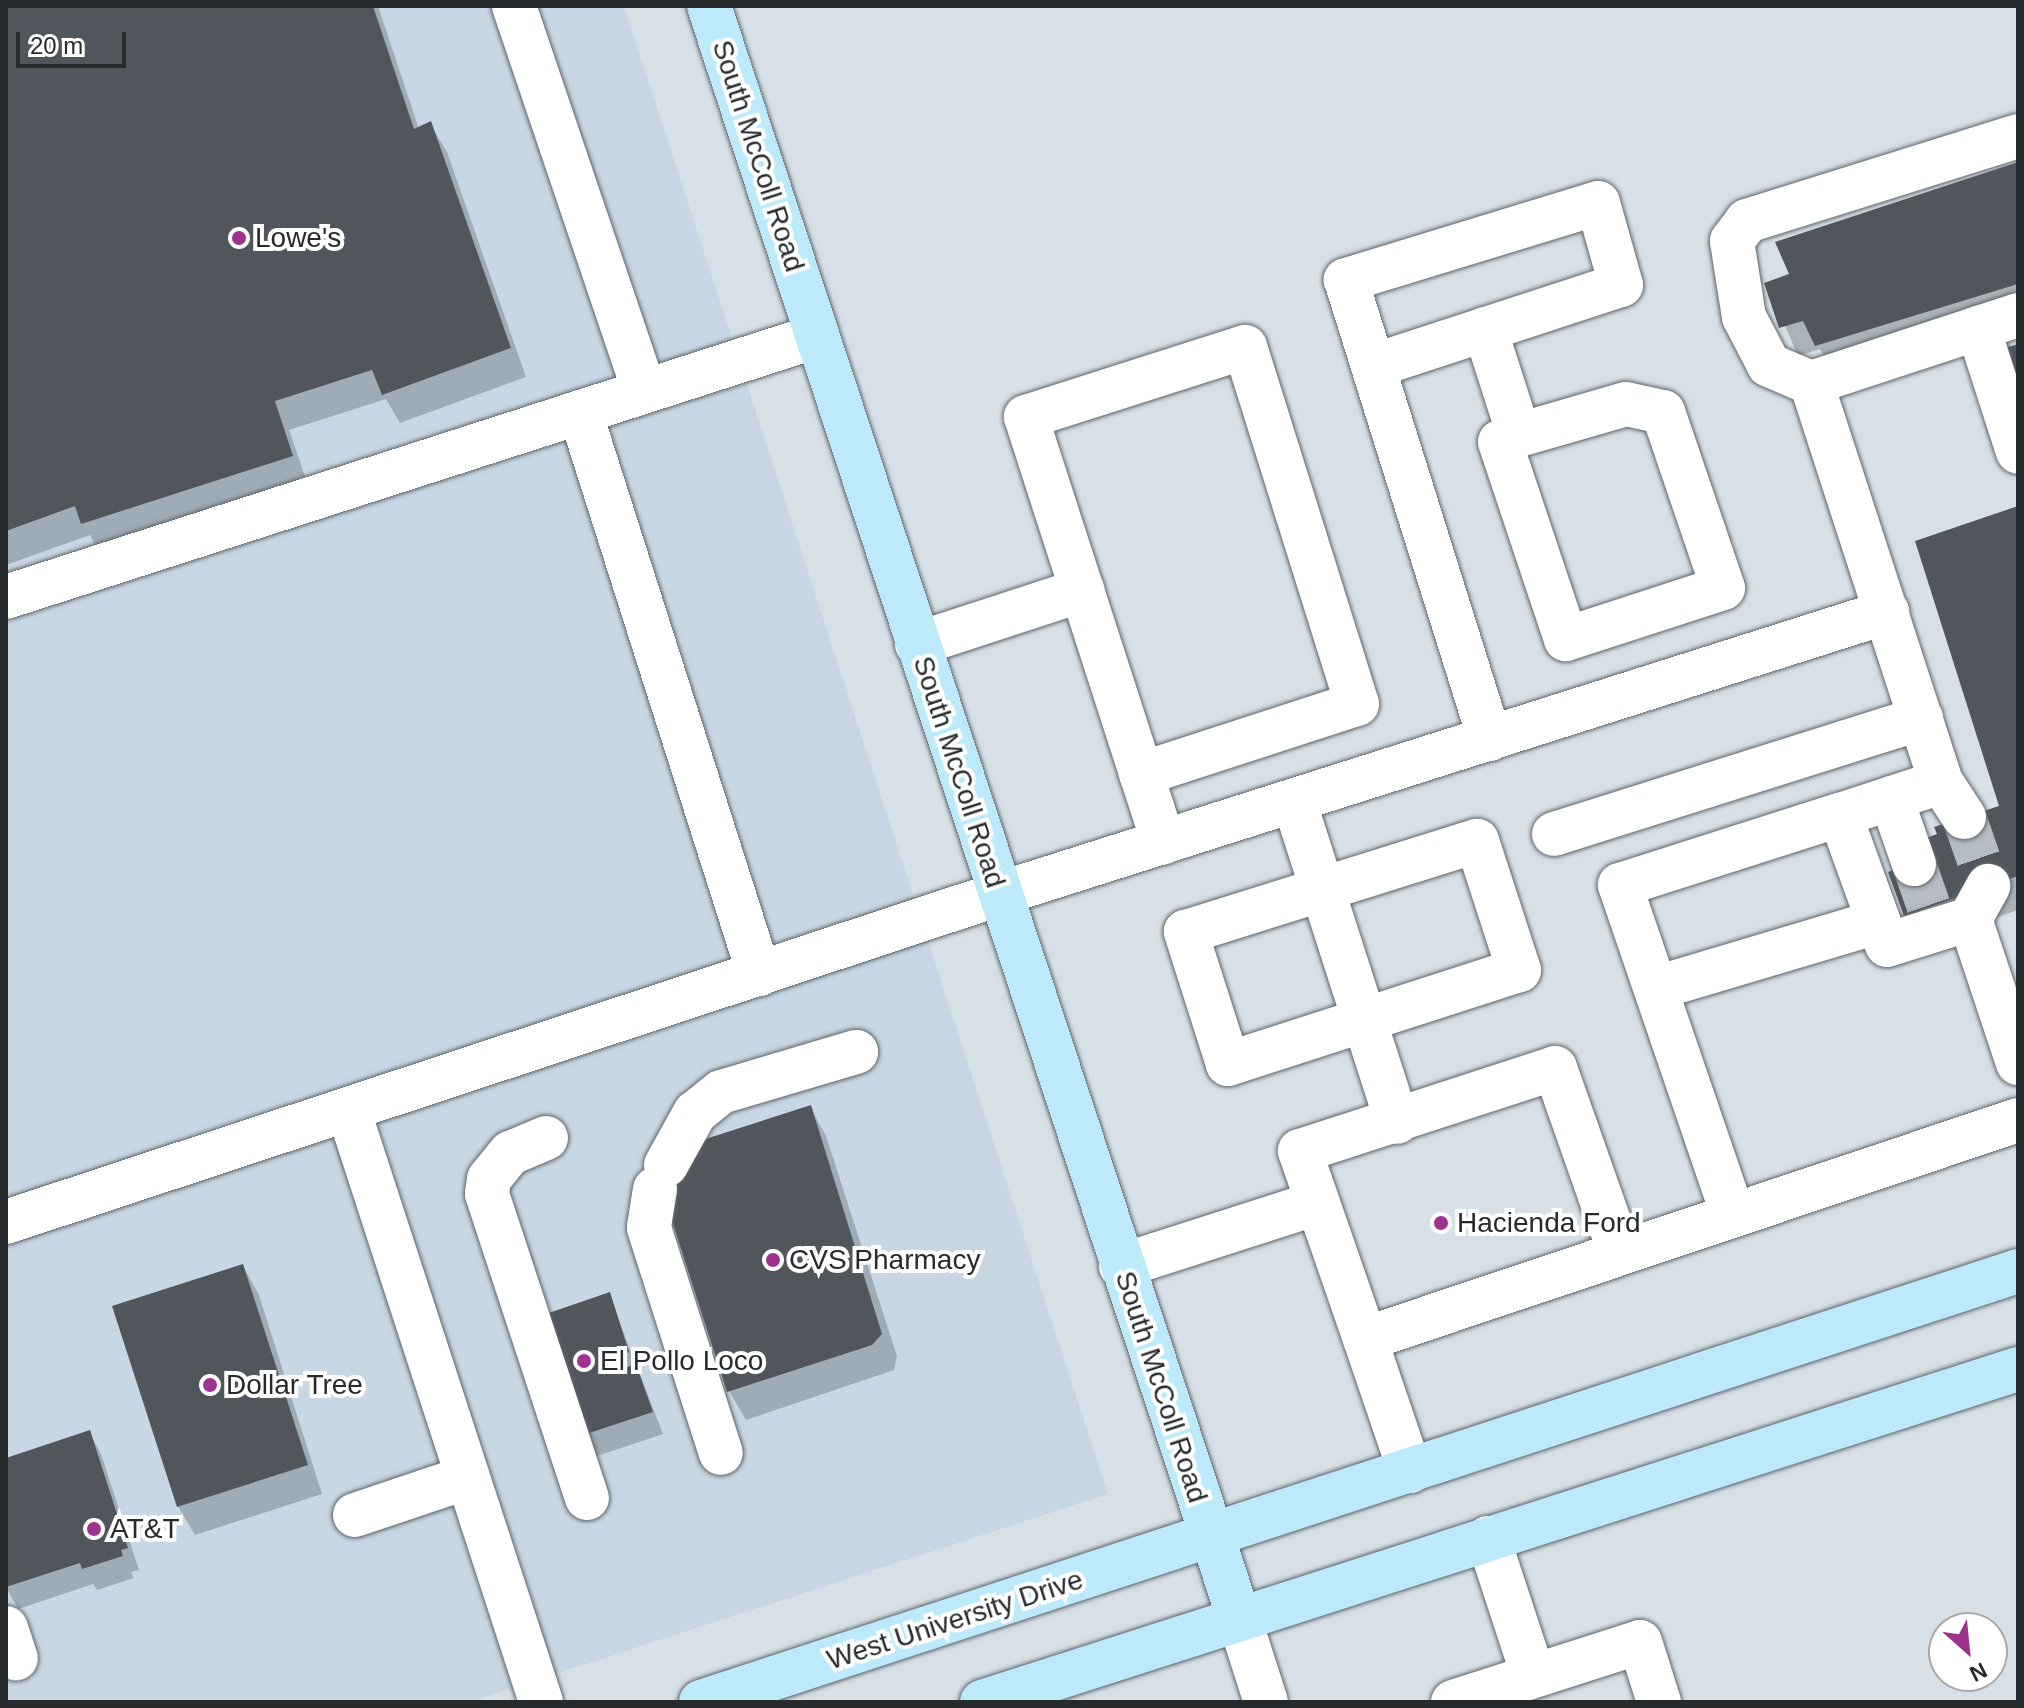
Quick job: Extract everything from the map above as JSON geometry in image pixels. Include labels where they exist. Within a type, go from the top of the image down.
[{"type":"main road","name":"South McColl Road","points":[[709,6],[1239,1618]]},
{"type":"main road","name":"West University Drive","points":[[701,1702],[2018,1271]]},
{"type":"main road","points":[[982,1702],[2018,1369]]},
{"type":"street","points":[[514,6],[644,391]]},
{"type":"street","points":[[2018,136],[1747,221],[1732,241],[1744,317],[1769,365],[1811,383],[1998,321],[2018,452]]},
{"type":"street","points":[[1373,366],[1621,285],[1598,203],[1346,280],[1490,739]]},
{"type":"street","points":[[1485,329],[1519,435]]},
{"type":"street","points":[[6,597],[817,336]]},
{"type":"street","points":[[1141,774],[1357,704],[1245,347],[1026,417],[1082,590],[1141,774],[1163,842]]},
{"type":"street","points":[[1733,1215],[1620,885],[1891,798],[1953,800],[1921,718],[1811,383]]},
{"type":"street","points":[[1626,404],[1663,412],[1723,588],[1566,639],[1500,442],[1519,435],[1626,404]]},
{"type":"street","points":[[580,412],[759,974]]},
{"type":"street","points":[[917,644],[1082,590]]},
{"type":"street","points":[[6,1222],[349,1112],[999,894],[1887,612]]},
{"type":"street","points":[[1554,834],[1921,718]]},
{"type":"street","points":[[1891,798],[1914,864]]},
{"type":"street","points":[[1294,801],[1397,1122]]},
{"type":"street","points":[[1840,815],[1887,945],[1956,910],[2018,1063]]},
{"type":"street","points":[[1477,841],[1519,970],[1364,1019],[1228,1064],[1186,932],[1477,841]]},
{"type":"street","points":[[1656,988],[1878,922]]},
{"type":"street","points":[[721,1453],[649,1228],[660,1177],[695,1113],[721,1092],[856,1052]]},
{"type":"street","points":[[1410,1471],[1300,1151],[1397,1122],[1555,1068],[1620,1253]]},
{"type":"street","points":[[349,1112],[541,1702]]},
{"type":"street","points":[[1365,1339],[2018,1120]]},
{"type":"street","points":[[546,1138],[510,1153],[489,1179],[487,1194],[587,1498]]},
{"type":"street","points":[[1121,1266],[1317,1203]]},
{"type":"street","points":[[355,1515],[468,1477]]},
{"type":"street","points":[[1488,1538],[1533,1675]]},
{"type":"street","points":[[1239,1618],[1266,1702]]},
{"type":"street","points":[[1453,1702],[1640,1642],[1659,1702]]},
{"type":"shaded area","points":[[6,6],[624,6],[1108,1494],[469,1702],[6,1702]]},
{"type":"building","name":"Lowe's","points":[[6,6],[373,6],[414,129],[431,121],[511,348],[382,395],[372,370],[275,401],[293,456],[81,524],[75,506],[6,531]]},
{"type":"building","points":[[2018,162],[2018,284],[1815,346],[1803,321],[1779,328],[1764,283],[1789,274],[1775,242]]},
{"type":"building","points":[[2018,344],[2018,386],[2005,348]]},
{"type":"building","points":[[2018,506],[2018,876],[1904,916],[1888,872],[1920,861],[1914,843],[1937,834],[1934,827],[1999,806],[1915,541]]},
{"type":"building","name":"CVS Pharmacy","points":[[811,1105],[882,1334],[872,1345],[727,1392],[663,1193],[693,1143]]},
{"type":"building","name":"Dollar Tree","points":[[243,1264],[308,1465],[177,1507],[112,1306]]},
{"type":"building","name":"El Pollo Loco","points":[[610,1292],[629,1352],[615,1357],[619,1370],[636,1364],[653,1412],[583,1435],[537,1317]]},
{"type":"building","points":[[90,1430],[128,1548],[121,1550],[123,1556],[82,1569],[80,1563],[6,1587],[6,1458]]},
{"type":"tunnel","points":[[1964,817],[1988,886]]},
{"type":"tunnel","points":[[1914,864],[1929,907]]},
{"type":"place","name":"Lowe's","points":[[239,238]]},
{"type":"place","name":"Hacienda Ford","points":[[1441,1223]]},
{"type":"place","name":"CVS Pharmacy","points":[[773,1260]]},
{"type":"place","name":"El Pollo Loco","points":[[584,1361]]},
{"type":"place","name":"Dollar Tree","points":[[210,1385]]},
{"type":"place","name":"AT&T","points":[[94,1529]]}]
